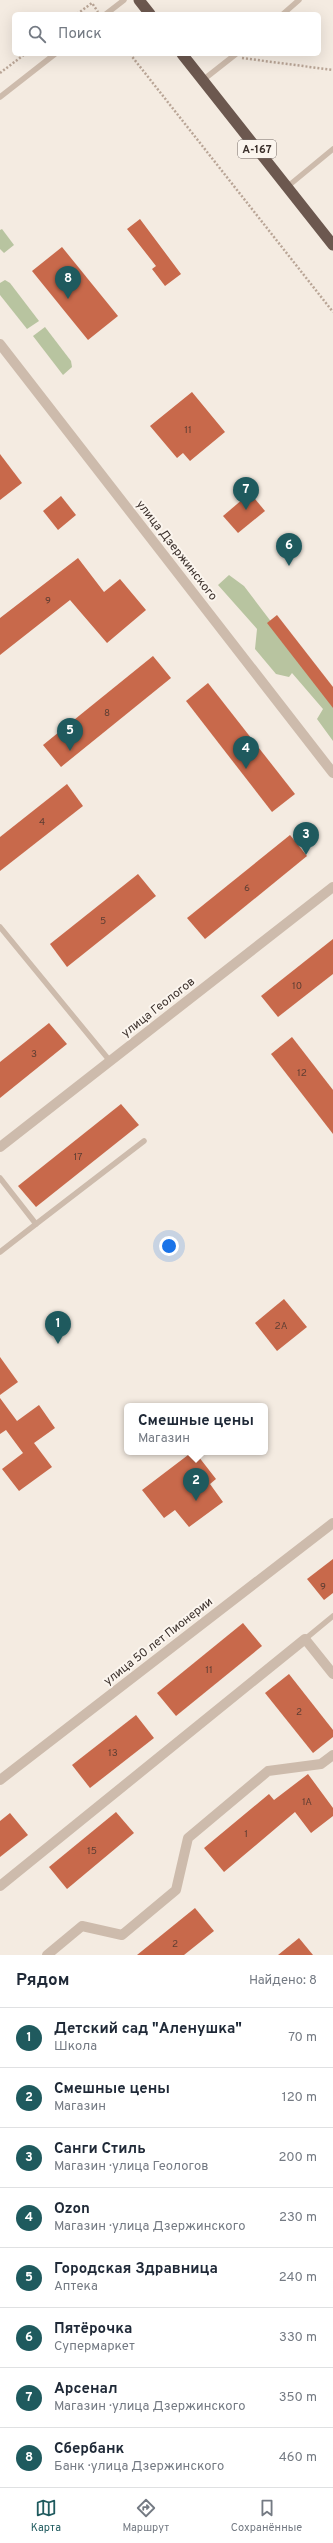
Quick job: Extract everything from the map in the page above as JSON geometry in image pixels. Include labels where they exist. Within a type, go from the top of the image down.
[{"type":"highway","points":[[139,0],[148,12]]},
{"type":"highway","name":"А-167","points":[[184,56],[333,245]]},
{"type":"street","name":"улица Дзержинского","points":[[0,344],[333,773]]},
{"type":"street","name":"улица Геологов","points":[[0,1147],[333,887]]},
{"type":"street","name":"улица 50 лет Пионерии","points":[[0,1780],[333,1523]]},
{"type":"street","points":[[0,1886],[305,1638],[333,1674]]},
{"type":"street","points":[[47,1955],[82,1926],[122,1935],[176,1890],[188,1838],[268,1771],[321,1764],[333,1755]]},
{"type":"lane","points":[[109,12],[124,0]]},
{"type":"lane","points":[[285,12],[299,0]]},
{"type":"lane","points":[[0,97],[52,56]]},
{"type":"lane","points":[[203,80],[235,56]]},
{"type":"lane","points":[[287,187],[333,149]]},
{"type":"lane","points":[[0,927],[110,1061]]},
{"type":"lane","points":[[0,1252],[144,1141]]},
{"type":"lane","points":[[0,1178],[36,1224]]},
{"type":"lane","points":[[305,1638],[333,1616]]},
{"type":"path","points":[[80,12],[92,3],[98,12]]},
{"type":"path","points":[[0,74],[22,56]]},
{"type":"path","points":[[132,56],[333,312]]},
{"type":"path","points":[[235,56],[333,70]]},
{"type":"green space","points":[[2,229],[14,245],[4,253],[0,249],[0,230]]},
{"type":"green space","points":[[5,280],[10,283],[39,321],[27,329],[0,295],[0,283]]},
{"type":"green space","points":[[45,327],[71,361],[72,367],[63,375],[33,336]]},
{"type":"green space","points":[[229,575],[244,586],[333,703],[333,741],[317,719],[323,709],[292,673],[289,677],[276,674],[255,649],[257,629],[218,585]]},
{"type":"building","points":[[140,219],[181,274],[165,286],[152,269],[156,266],[127,229]]},
{"type":"building","points":[[62,247],[118,316],[88,340],[32,271]]},
{"type":"building","points":[[192,392],[225,432],[190,461],[183,453],[177,458],[150,426]]},
{"type":"building","points":[[0,454],[22,483],[0,500]]},
{"type":"building","points":[[250,493],[265,511],[238,533],[223,516]]},
{"type":"building","points":[[61,496],[76,515],[58,530],[43,511]]},
{"type":"building","points":[[78,558],[104,592],[120,579],[146,610],[107,643],[70,600],[0,655],[0,618]]},
{"type":"building","points":[[277,615],[333,687],[333,708],[267,623]]},
{"type":"building","points":[[153,656],[171,678],[61,767],[43,745]]},
{"type":"building","points":[[208,683],[295,794],[272,812],[186,701]]},
{"type":"building","points":[[67,784],[83,806],[0,871],[0,837]]},
{"type":"building","points":[[290,835],[307,856],[205,939],[187,918]]},
{"type":"building","points":[[138,874],[156,896],[67,967],[50,944]]},
{"type":"building","points":[[333,939],[333,974],[278,1017],[261,996]]},
{"type":"building","points":[[49,1023],[67,1044],[0,1098],[0,1062]]},
{"type":"building","points":[[292,1037],[333,1090],[333,1134],[271,1054]]},
{"type":"building","points":[[121,1104],[139,1125],[36,1207],[18,1186]]},
{"type":"building","points":[[284,1299],[307,1327],[277,1351],[255,1323]]},
{"type":"building","points":[[0,1357],[18,1382],[0,1395]]},
{"type":"building","points":[[0,1398],[17,1421],[39,1405],[55,1428],[34,1443],[52,1467],[19,1491],[2,1469],[23,1453],[6,1430],[0,1434]]},
{"type":"building","points":[[188,1455],[197,1455],[216,1479],[210,1484],[223,1502],[189,1527],[175,1510],[164,1518],[142,1490]]},
{"type":"building","points":[[333,1559],[333,1593],[324,1600],[307,1579]]},
{"type":"building","points":[[243,1623],[262,1646],[176,1716],[157,1693]]},
{"type":"building","points":[[289,1674],[333,1730],[333,1737],[313,1753],[265,1693]]},
{"type":"building","points":[[136,1715],[154,1738],[90,1788],[72,1765]]},
{"type":"building","points":[[308,1774],[333,1808],[333,1816],[311,1833],[295,1812],[224,1872],[204,1848],[269,1794],[274,1800]]},
{"type":"building","points":[[116,1812],[134,1833],[67,1889],[49,1867]]},
{"type":"building","points":[[10,1813],[28,1835],[0,1857],[0,1821]]},
{"type":"building","points":[[195,1908],[214,1931],[184,1955],[137,1955]]},
{"type":"building","points":[[299,1938],[313,1955],[278,1955]]},
{"type":"place","name":"Сбербанк","points":[[68,299]]},
{"type":"place","name":"Арсенал","points":[[246,510]]},
{"type":"place","name":"Пятёрочка","points":[[289,566]]},
{"type":"place","name":"Городская Здравница","points":[[70,751]]},
{"type":"place","name":"Ozon","points":[[246,769]]},
{"type":"place","name":"Санги Стиль","points":[[306,855]]},
{"type":"place","name":"Детский сад \"Аленушка\"","points":[[58,1344]]},
{"type":"place","name":"Смешные цены","points":[[196,1501]]}]
